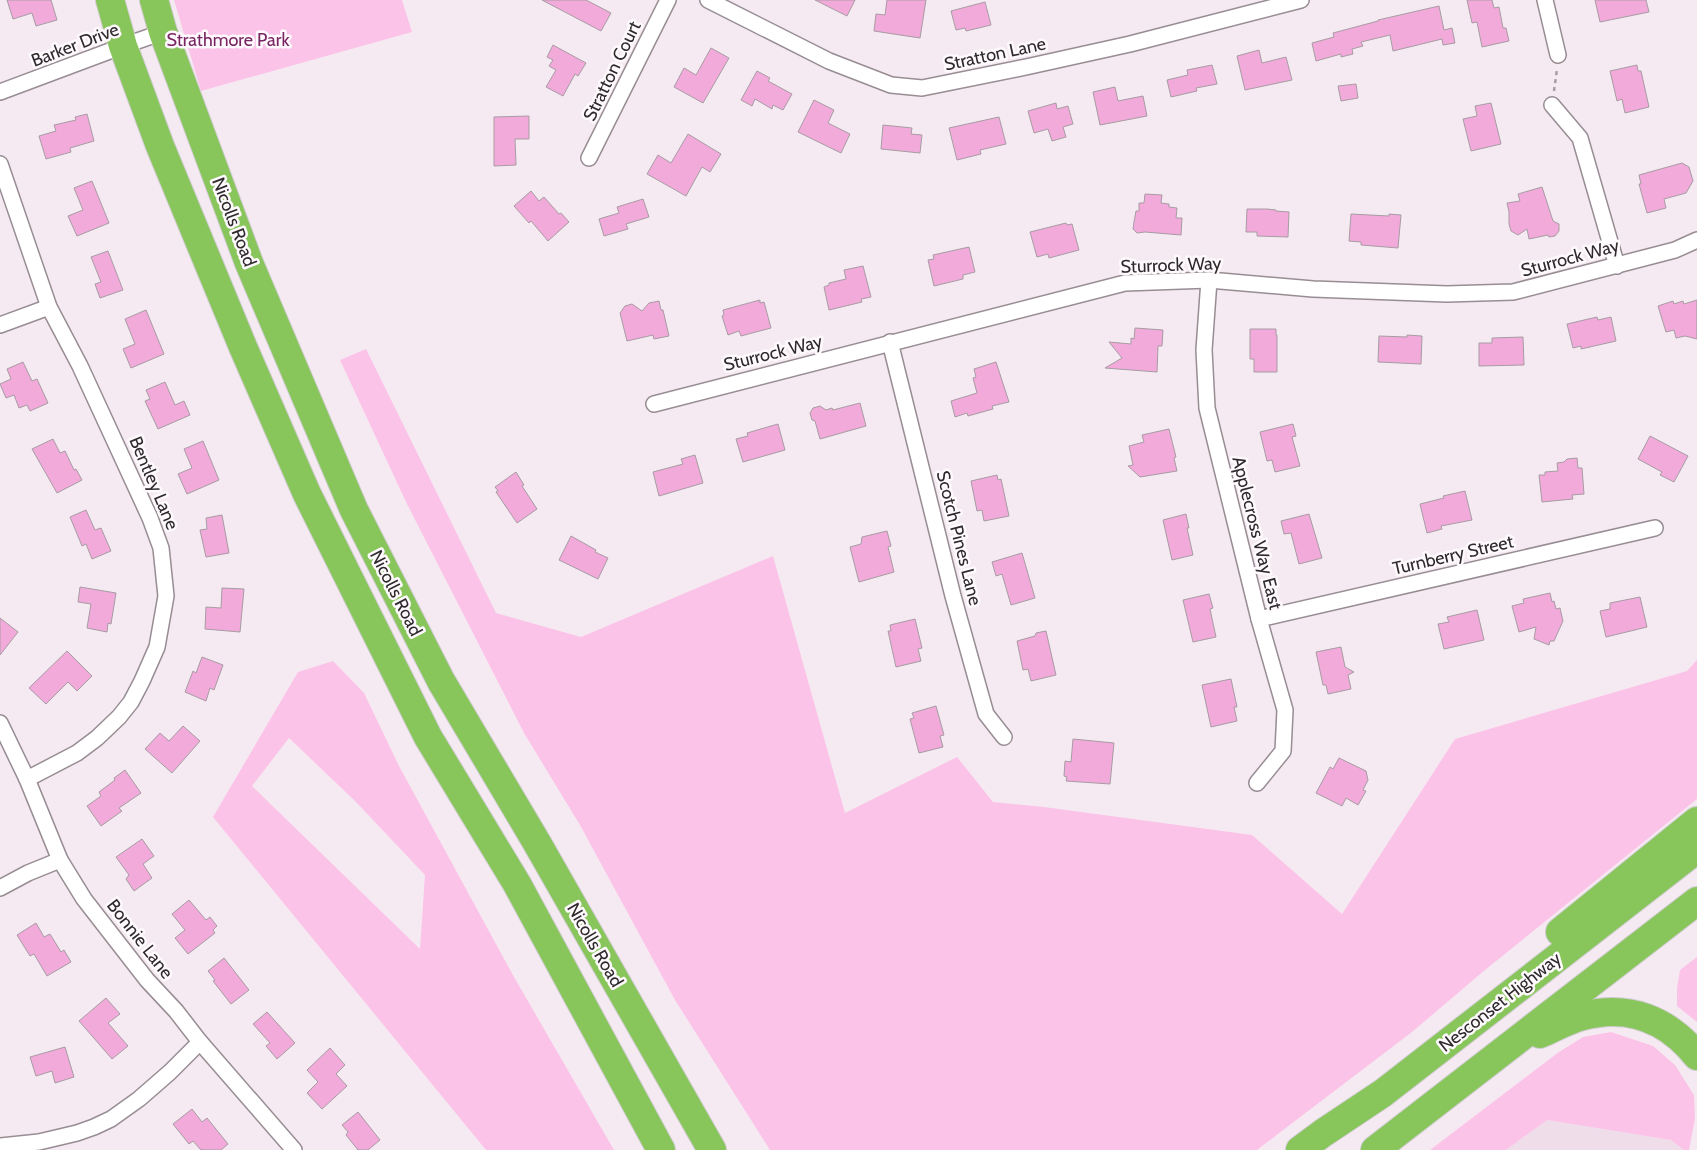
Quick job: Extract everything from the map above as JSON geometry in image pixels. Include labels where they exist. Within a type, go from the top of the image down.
[{"type":"highway","name":"Nicolls Road","points":[[110,0],[122,46],[160,146],[243,347],[307,494],[428,737],[517,884],[661,1150]]},
{"type":"highway","name":"Nicolls Road","points":[[154,0],[163,32],[249,263],[354,510],[441,681],[537,843],[712,1150]]},
{"type":"highway","points":[[1323,1133],[1380,1078],[1697,821]]},
{"type":"highway","name":"Nesconset Highway","points":[[1300,1150],[1383,1093],[1697,850]]},
{"type":"highway","points":[[1375,1150],[1697,901]]},
{"type":"highway","points":[[1504,1049],[1581,1016],[1600,1012],[1623,1012],[1647,1018],[1670,1029],[1697,1056]]},
{"type":"street","name":"Stratton Court","points":[[590,158],[668,0]]},
{"type":"street","name":"Stratton Lane","points":[[708,0],[829,60],[891,84],[922,88],[1120,46],[1301,0]]},
{"type":"street","points":[[1545,0],[1558,55]]},
{"type":"street","name":"Barker Drive","points":[[0,92],[163,32]]},
{"type":"street","points":[[1552,105],[1580,138],[1616,266]]},
{"type":"street","name":"Bentley Lane","points":[[0,164],[49,306],[84,375],[150,518],[161,548],[166,596],[157,647],[131,702],[98,738],[84,748],[27,779]]},
{"type":"street","name":"Sturrock Way","points":[[654,404],[1125,282],[1209,280],[1314,288],[1448,294],[1513,292],[1675,250],[1697,240]]},
{"type":"street","name":"Applecross Way East","points":[[1209,280],[1204,350],[1207,408],[1259,619],[1285,710],[1283,751],[1257,783]]},
{"type":"street","points":[[0,325],[49,306]]},
{"type":"street","name":"Scotch Pines Lane","points":[[890,342],[953,596],[986,714],[1004,737]]},
{"type":"street","name":"Turnberry Street","points":[[1259,619],[1655,528]]},
{"type":"street","name":"Bonnie Lane","points":[[0,723],[27,779],[60,860],[84,899],[147,980],[294,1150]]},
{"type":"street","points":[[0,888],[28,873],[60,860]]},
{"type":"street","points":[[0,1146],[39,1142],[77,1133],[111,1119],[139,1099],[200,1042]]},
{"type":"path","points":[[1552,105],[1558,55]]},
{"type":"shaded area","points":[[1547,1120],[1671,1140],[1684,1150],[1506,1150]]},
{"type":"green space","name":"Strathmore Park","points":[[174,0],[402,0],[412,32],[201,91]]},
{"type":"green space","points":[[366,349],[496,613],[581,637],[773,556],[845,813],[957,757],[993,802],[1252,835],[1342,914],[1455,739],[1687,671],[1697,660],[1697,799],[1485,970],[1412,1032],[1257,1150],[770,1150],[675,1000],[580,825],[524,733],[406,502],[340,360]]},
{"type":"green space","points":[[333,661],[364,693],[399,766],[514,977],[614,1150],[486,1150],[213,817],[298,672]],"holes":[[[289,738],[356,802],[425,875],[420,949],[252,786]]]},
{"type":"green space","points":[[1697,957],[1697,1022],[1677,1006],[1677,988],[1680,970]]},
{"type":"green space","points":[[1611,1032],[1653,1046],[1675,1065],[1694,1095],[1695,1118],[1689,1150],[1684,1150],[1671,1140],[1547,1120],[1506,1150],[1430,1150],[1559,1052],[1583,1037]]},
{"type":"building","points":[[7,0],[51,0],[57,20],[36,26],[32,13],[13,19]]},
{"type":"building","points":[[542,0],[586,0],[611,13],[601,31]]},
{"type":"building","points":[[815,0],[855,0],[847,16]]},
{"type":"building","points":[[887,0],[926,0],[920,38],[874,31],[876,14],[885,15]]},
{"type":"building","points":[[1467,0],[1492,0],[1494,8],[1499,7],[1503,28],[1506,28],[1509,41],[1482,47],[1477,22],[1472,23]]},
{"type":"building","points":[[1595,0],[1646,0],[1649,12],[1600,22]]},
{"type":"building","points":[[985,2],[991,25],[966,31],[965,28],[956,30],[951,11]]},
{"type":"building","points":[[1439,6],[1444,30],[1452,28],[1455,43],[1443,45],[1442,39],[1393,51],[1390,35],[1361,42],[1363,46],[1352,49],[1353,54],[1341,57],[1341,54],[1316,61],[1312,43],[1334,37],[1333,33]]},
{"type":"building","points":[[553,45],[586,63],[578,76],[575,74],[563,96],[546,87],[556,70],[549,66],[553,60],[547,57]]},
{"type":"building","points":[[711,48],[729,58],[703,103],[674,87],[684,68],[696,75]]},
{"type":"building","points":[[1259,50],[1262,63],[1286,57],[1292,80],[1245,90],[1237,56]]},
{"type":"building","points":[[1212,65],[1217,84],[1196,88],[1197,91],[1171,97],[1167,80],[1188,75],[1187,70]]},
{"type":"building","points":[[1637,65],[1638,71],[1641,71],[1649,107],[1625,113],[1622,99],[1617,101],[1610,71]]},
{"type":"building","points":[[757,71],[770,78],[768,81],[792,94],[783,110],[773,105],[772,109],[755,99],[752,106],[741,100]]},
{"type":"building","points":[[1356,84],[1358,98],[1341,101],[1338,86]]},
{"type":"building","points":[[1115,87],[1118,101],[1143,96],[1147,116],[1100,125],[1093,92]]},
{"type":"building","points":[[814,100],[834,110],[828,123],[850,134],[841,153],[798,132]]},
{"type":"building","points":[[1056,103],[1057,109],[1068,106],[1073,124],[1063,127],[1066,137],[1052,141],[1048,129],[1034,133],[1028,111]]},
{"type":"building","points":[[1491,103],[1501,144],[1471,151],[1463,119],[1477,116],[1475,106]]},
{"type":"building","points":[[87,114],[94,141],[70,148],[71,152],[46,159],[39,136],[56,131],[54,125],[76,120],[75,117]]},
{"type":"building","points":[[529,116],[529,139],[515,139],[516,165],[494,166],[494,117]]},
{"type":"building","points":[[999,117],[1006,144],[980,150],[981,154],[957,160],[949,128]]},
{"type":"building","points":[[883,125],[912,128],[911,134],[922,135],[920,153],[881,149]]},
{"type":"building","points":[[688,134],[721,154],[710,172],[702,167],[686,196],[647,174],[658,155],[671,163]]},
{"type":"building","points":[[1682,163],[1689,167],[1693,181],[1686,193],[1664,199],[1666,208],[1647,213],[1639,184],[1641,184],[1639,175]]},
{"type":"building","points":[[92,181],[109,223],[77,236],[68,216],[83,210],[74,188]]},
{"type":"building","points":[[1542,187],[1553,221],[1559,224],[1559,231],[1555,236],[1549,237],[1548,235],[1529,239],[1527,229],[1518,235],[1511,231],[1507,203],[1520,201],[1518,194]]},
{"type":"building","points":[[531,191],[539,201],[544,197],[569,222],[548,241],[531,221],[529,223],[514,206]]},
{"type":"building","points":[[1145,194],[1162,195],[1161,203],[1177,208],[1176,218],[1182,218],[1181,235],[1137,233],[1133,229],[1136,211],[1139,211],[1139,203],[1144,203]]},
{"type":"building","points":[[643,199],[649,217],[626,224],[628,229],[604,236],[599,219],[619,213],[617,207]]},
{"type":"building","points":[[1247,209],[1289,212],[1288,237],[1257,236],[1257,232],[1246,232]]},
{"type":"building","points":[[1351,214],[1401,215],[1398,248],[1361,245],[1361,242],[1349,241]]},
{"type":"building","points":[[1066,223],[1067,225],[1072,224],[1079,250],[1049,258],[1048,254],[1037,257],[1030,232]]},
{"type":"building","points":[[969,247],[975,272],[963,275],[963,279],[934,286],[928,260],[934,259],[933,255]]},
{"type":"building","points":[[108,251],[123,290],[100,298],[95,284],[101,282],[91,257]]},
{"type":"building","points":[[863,266],[871,297],[861,299],[862,302],[829,310],[824,287],[829,285],[829,283],[846,279],[844,270]]},
{"type":"building","points":[[760,300],[760,303],[764,302],[771,328],[741,336],[739,331],[728,335],[722,316],[724,315],[723,310]]},
{"type":"building","points":[[1697,300],[1697,339],[1685,336],[1676,338],[1674,330],[1666,332],[1658,306],[1673,301],[1674,304],[1683,301],[1684,304]]},
{"type":"building","points":[[659,301],[669,336],[654,339],[653,335],[627,341],[620,313],[625,306],[632,304],[642,311],[649,303]]},
{"type":"building","points":[[146,310],[164,354],[131,368],[123,349],[135,344],[125,319]]},
{"type":"building","points":[[1597,317],[1598,320],[1611,317],[1616,341],[1581,349],[1581,346],[1573,348],[1567,324]]},
{"type":"building","points":[[1135,328],[1163,330],[1162,346],[1158,346],[1157,372],[1105,368],[1122,358],[1109,342],[1131,344],[1131,338],[1134,339]]},
{"type":"building","points":[[1250,329],[1276,329],[1277,372],[1254,372],[1254,359],[1250,359]]},
{"type":"building","points":[[1407,335],[1422,336],[1421,364],[1378,362],[1379,336],[1407,337]]},
{"type":"building","points":[[1523,337],[1524,365],[1479,366],[1479,343],[1492,343],[1492,338]]},
{"type":"building","points":[[23,362],[32,381],[37,379],[48,403],[30,411],[27,405],[19,408],[14,395],[6,398],[0,384],[11,379],[7,369]]},
{"type":"building","points":[[996,362],[1009,402],[992,406],[993,409],[968,416],[967,413],[955,417],[951,401],[977,393],[973,378],[976,377],[974,369]]},
{"type":"building","points":[[165,382],[175,405],[184,401],[190,415],[158,429],[145,401],[150,399],[146,390]]},
{"type":"building","points":[[860,403],[866,426],[820,439],[815,421],[812,420],[810,413],[813,408],[820,406],[826,410],[832,408],[833,410]]},
{"type":"building","points":[[778,424],[785,450],[743,462],[736,439],[748,436],[747,433]]},
{"type":"building","points":[[1293,424],[1296,436],[1292,437],[1300,466],[1275,472],[1272,460],[1267,461],[1260,432]]},
{"type":"building","points":[[1169,429],[1176,457],[1174,458],[1177,471],[1140,477],[1128,466],[1133,465],[1129,446],[1144,442],[1142,435]]},
{"type":"building","points":[[1650,436],[1688,456],[1674,482],[1660,475],[1662,472],[1638,459]]},
{"type":"building","points":[[53,439],[60,453],[65,451],[74,470],[76,469],[82,480],[57,493],[32,449]]},
{"type":"building","points":[[203,441],[219,480],[187,494],[178,474],[192,468],[184,449]]},
{"type":"building","points":[[695,455],[703,483],[659,496],[653,472],[683,464],[681,459]]},
{"type":"building","points":[[1577,458],[1578,468],[1582,468],[1584,494],[1572,495],[1573,499],[1542,502],[1539,475],[1545,475],[1545,472],[1558,471],[1557,463]]},
{"type":"building","points":[[516,472],[524,485],[522,486],[537,509],[517,523],[496,492],[498,491],[495,487]]},
{"type":"building","points":[[997,475],[998,480],[1001,479],[1009,516],[984,521],[982,510],[977,511],[971,481]]},
{"type":"building","points":[[1465,491],[1472,520],[1441,526],[1442,529],[1427,533],[1420,504]]},
{"type":"building","points":[[86,510],[95,530],[101,528],[111,551],[92,559],[86,544],[82,546],[70,517]]},
{"type":"building","points":[[1186,514],[1193,555],[1172,560],[1163,520]]},
{"type":"building","points":[[1309,514],[1322,558],[1299,564],[1291,533],[1284,534],[1281,521]]},
{"type":"building","points":[[222,515],[229,553],[206,557],[200,530],[207,529],[206,518]]},
{"type":"building","points":[[887,531],[891,546],[888,547],[894,572],[859,582],[850,547],[861,544],[862,537]]},
{"type":"building","points":[[571,536],[608,558],[598,579],[559,560]]},
{"type":"building","points":[[1022,553],[1035,598],[1011,605],[1002,574],[996,576],[992,562]]},
{"type":"building","points":[[80,587],[116,593],[111,624],[108,623],[107,632],[87,628],[91,604],[78,602]]},
{"type":"building","points":[[222,588],[244,589],[240,632],[205,629],[206,607],[221,608]]},
{"type":"building","points":[[1550,593],[1556,609],[1560,608],[1563,621],[1554,641],[1550,641],[1549,645],[1534,639],[1536,627],[1519,632],[1512,606],[1524,603],[1523,599]]},
{"type":"building","points":[[1209,594],[1213,608],[1210,609],[1216,637],[1193,642],[1183,600]]},
{"type":"building","points":[[1640,597],[1647,627],[1606,637],[1600,611],[1610,609],[1610,603]]},
{"type":"building","points":[[1477,610],[1484,640],[1444,649],[1438,624],[1449,622],[1447,617]]},
{"type":"building","points":[[0,618],[18,632],[0,655]]},
{"type":"building","points":[[915,619],[922,648],[918,649],[921,661],[896,667],[888,631],[891,631],[890,625]]},
{"type":"building","points":[[1046,631],[1056,675],[1031,681],[1028,669],[1023,670],[1017,641]]},
{"type":"building","points":[[1341,647],[1345,667],[1354,672],[1348,675],[1351,689],[1328,694],[1326,685],[1323,685],[1316,652]]},
{"type":"building","points":[[67,651],[92,676],[77,691],[68,682],[46,704],[29,688]]},
{"type":"building","points":[[202,657],[223,665],[214,690],[210,688],[206,701],[185,692],[193,671],[196,673]]},
{"type":"building","points":[[1231,679],[1237,707],[1234,707],[1237,721],[1211,727],[1202,685]]},
{"type":"building","points":[[936,706],[944,735],[940,736],[943,747],[919,753],[910,719],[914,718],[912,713]]},
{"type":"building","points":[[183,726],[200,741],[172,773],[145,749],[160,733],[169,741]]},
{"type":"building","points":[[1073,739],[1114,743],[1110,784],[1066,781],[1067,777],[1064,776],[1065,761],[1071,762]]},
{"type":"building","points":[[1339,758],[1366,771],[1368,780],[1363,790],[1366,791],[1358,805],[1346,798],[1342,806],[1316,793],[1330,767],[1333,769]]},
{"type":"building","points":[[125,770],[141,793],[119,808],[122,811],[101,826],[87,806],[101,796],[99,792]]},
{"type":"building","points":[[142,839],[154,856],[143,864],[152,878],[134,891],[126,879],[129,875],[116,857]]},
{"type":"building","points":[[189,900],[206,920],[210,917],[217,926],[213,930],[215,933],[188,954],[175,938],[185,930],[172,914]]},
{"type":"building","points":[[36,923],[44,937],[50,934],[61,952],[64,950],[71,962],[47,976],[34,954],[30,956],[17,935]]},
{"type":"building","points":[[224,958],[249,990],[231,1004],[213,981],[215,980],[208,971]]},
{"type":"building","points":[[106,998],[120,1014],[108,1023],[128,1046],[112,1059],[79,1021]]},
{"type":"building","points":[[267,1012],[295,1043],[277,1059],[266,1046],[270,1043],[253,1024]]},
{"type":"building","points":[[65,1047],[74,1077],[55,1083],[52,1071],[36,1076],[30,1057]]},
{"type":"building","points":[[330,1048],[345,1065],[336,1074],[347,1086],[322,1109],[307,1093],[318,1082],[307,1070]]},
{"type":"building","points":[[192,1109],[202,1122],[207,1118],[228,1144],[221,1150],[201,1150],[193,1141],[189,1144],[173,1124]]},
{"type":"building","points":[[358,1112],[380,1140],[368,1150],[358,1150],[346,1135],[348,1132],[342,1125]]}]
